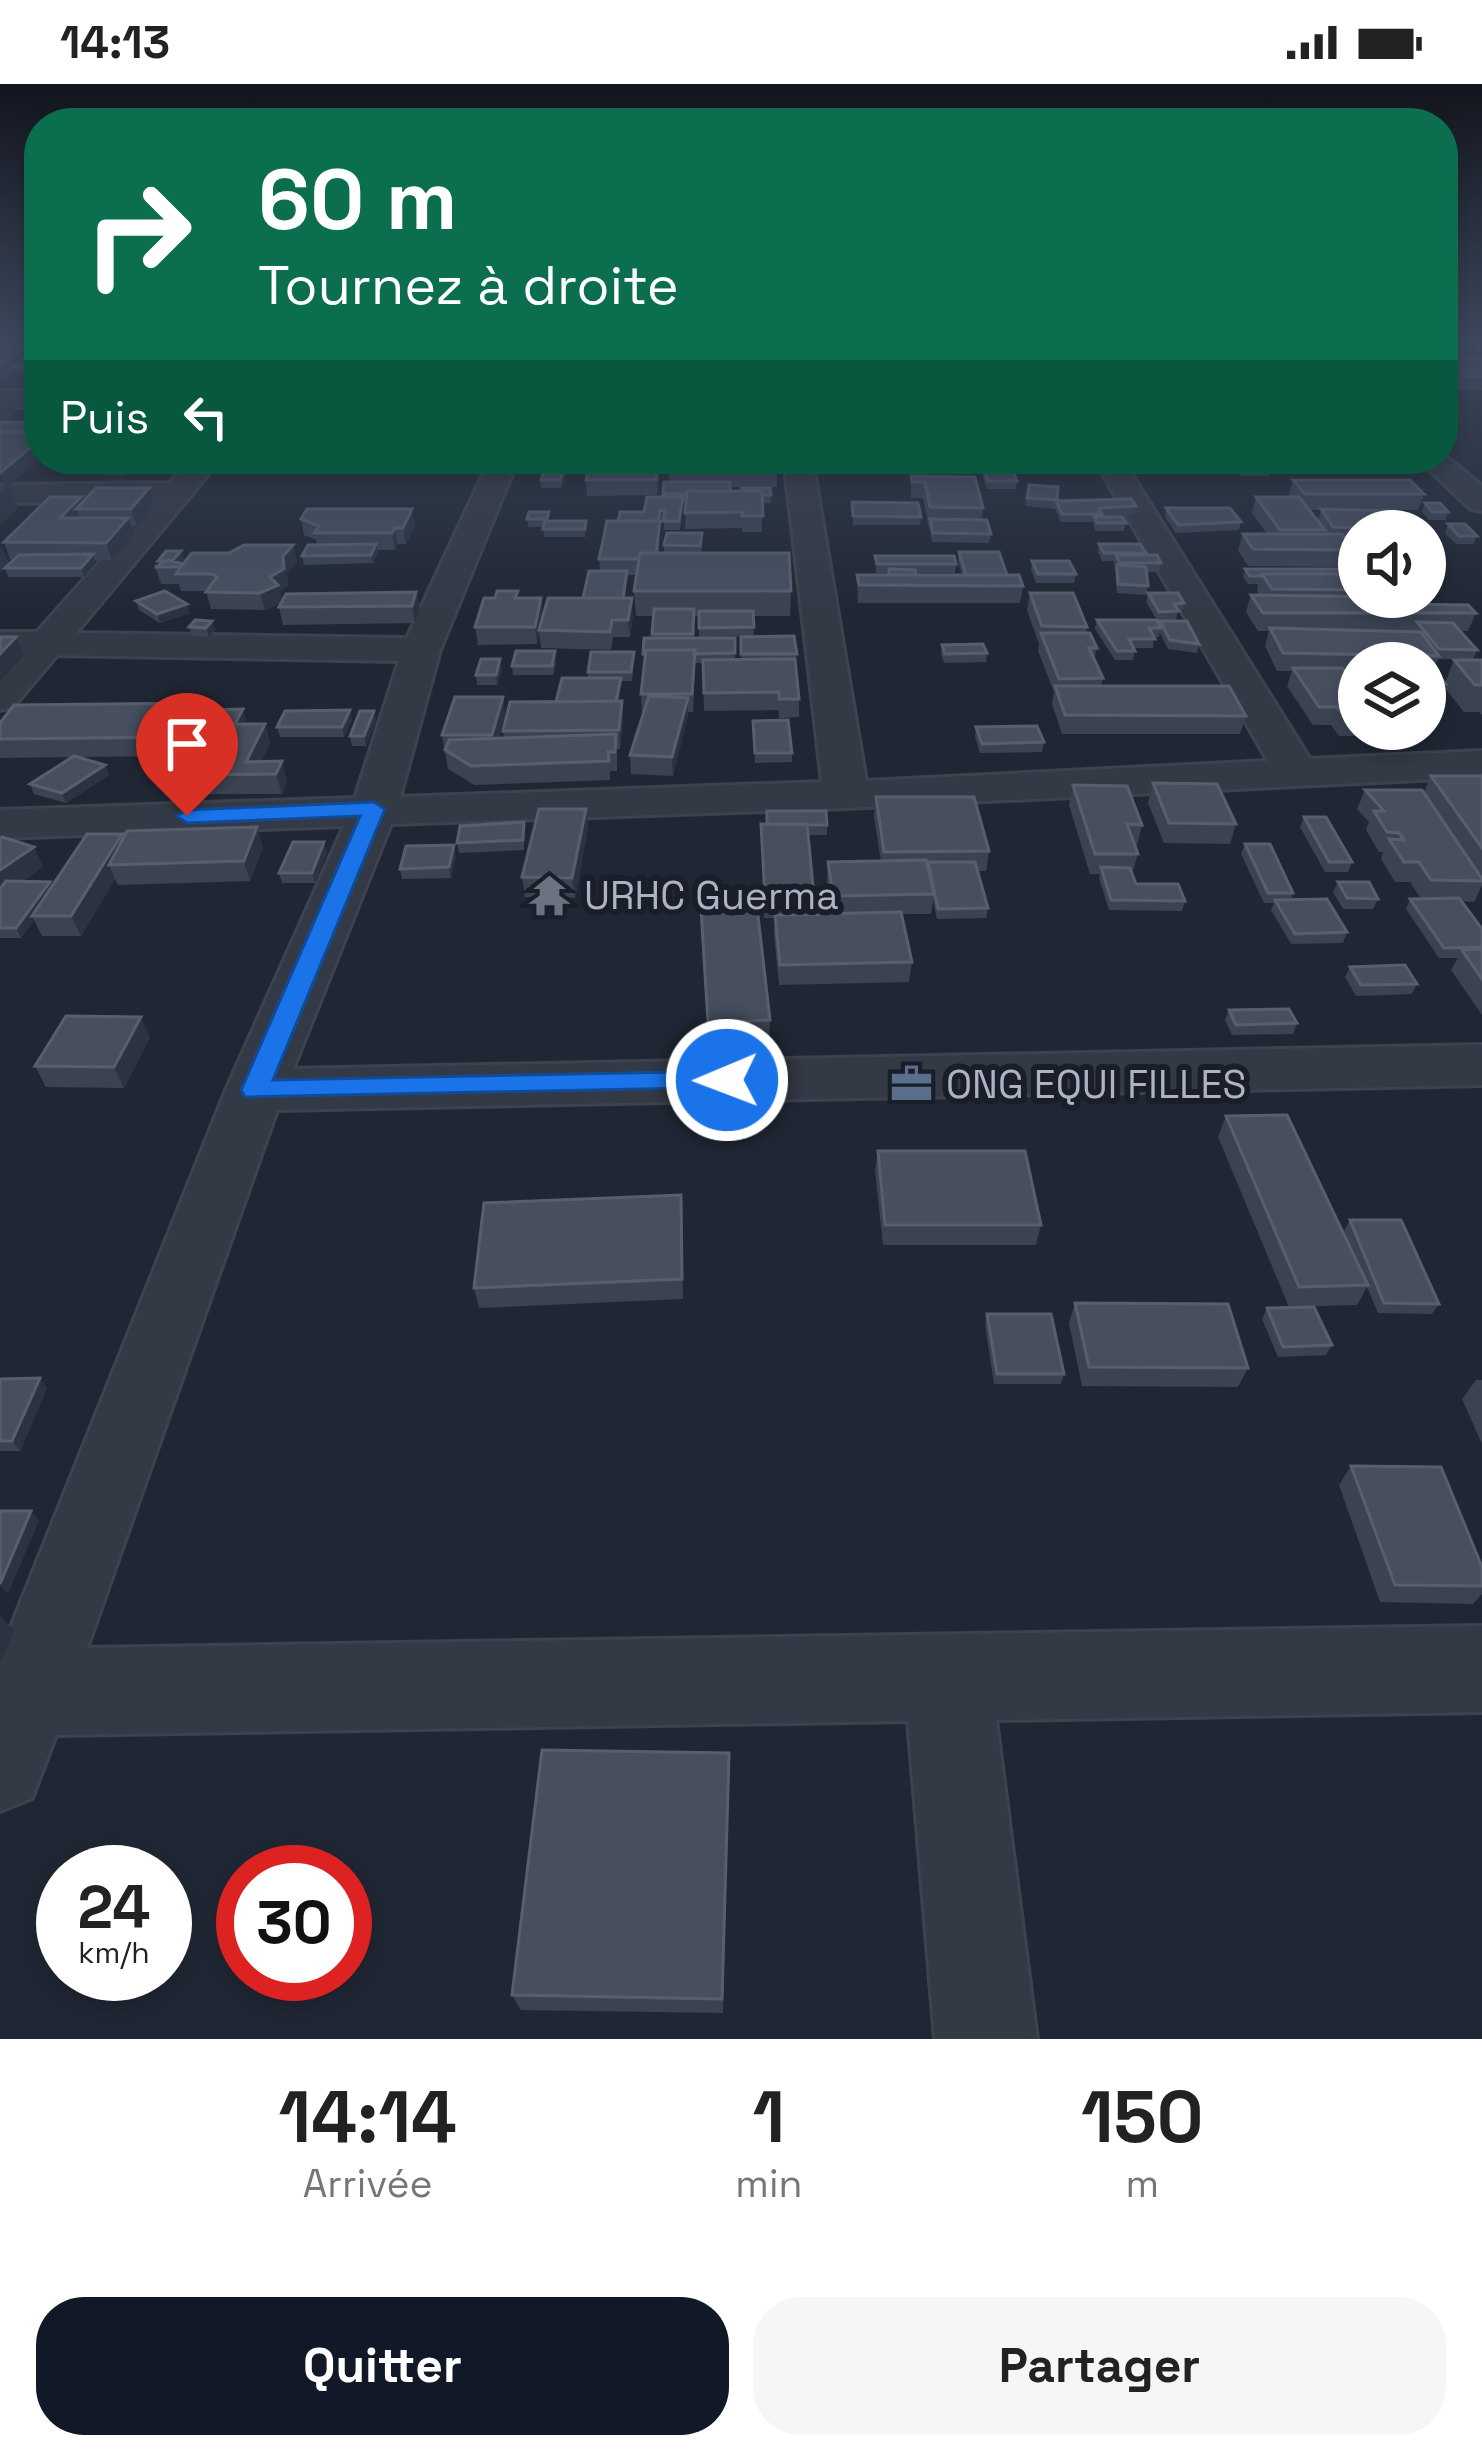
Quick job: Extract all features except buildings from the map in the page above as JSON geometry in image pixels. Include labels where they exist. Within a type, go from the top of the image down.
[{"type":"street","points":[[0,698],[194,474]]},
{"type":"street","points":[[497,474],[421,650],[374,809],[255,1090],[14,1729],[947,1674],[1482,1669]]},
{"type":"street","points":[[800,474],[846,795]]},
{"type":"street","points":[[1117,474],[1296,772]]},
{"type":"street","points":[[1449,474],[1482,502]]},
{"type":"street","points":[[0,494],[178,492]]},
{"type":"street","points":[[0,643],[421,650]]},
{"type":"street","points":[[0,824],[846,795],[1482,764]]},
{"type":"street","points":[[255,1090],[1482,1065]]},
{"type":"street","points":[[947,1674],[986,2039]]},
{"type":"place","name":"URHC Guerma","points":[[550,895]]},
{"type":"place","name":"ONG EQUI FILLES","points":[[912,1084]]},
{"type":"route","points":[[187,816],[374,809],[255,1090],[727,1080]]}]
